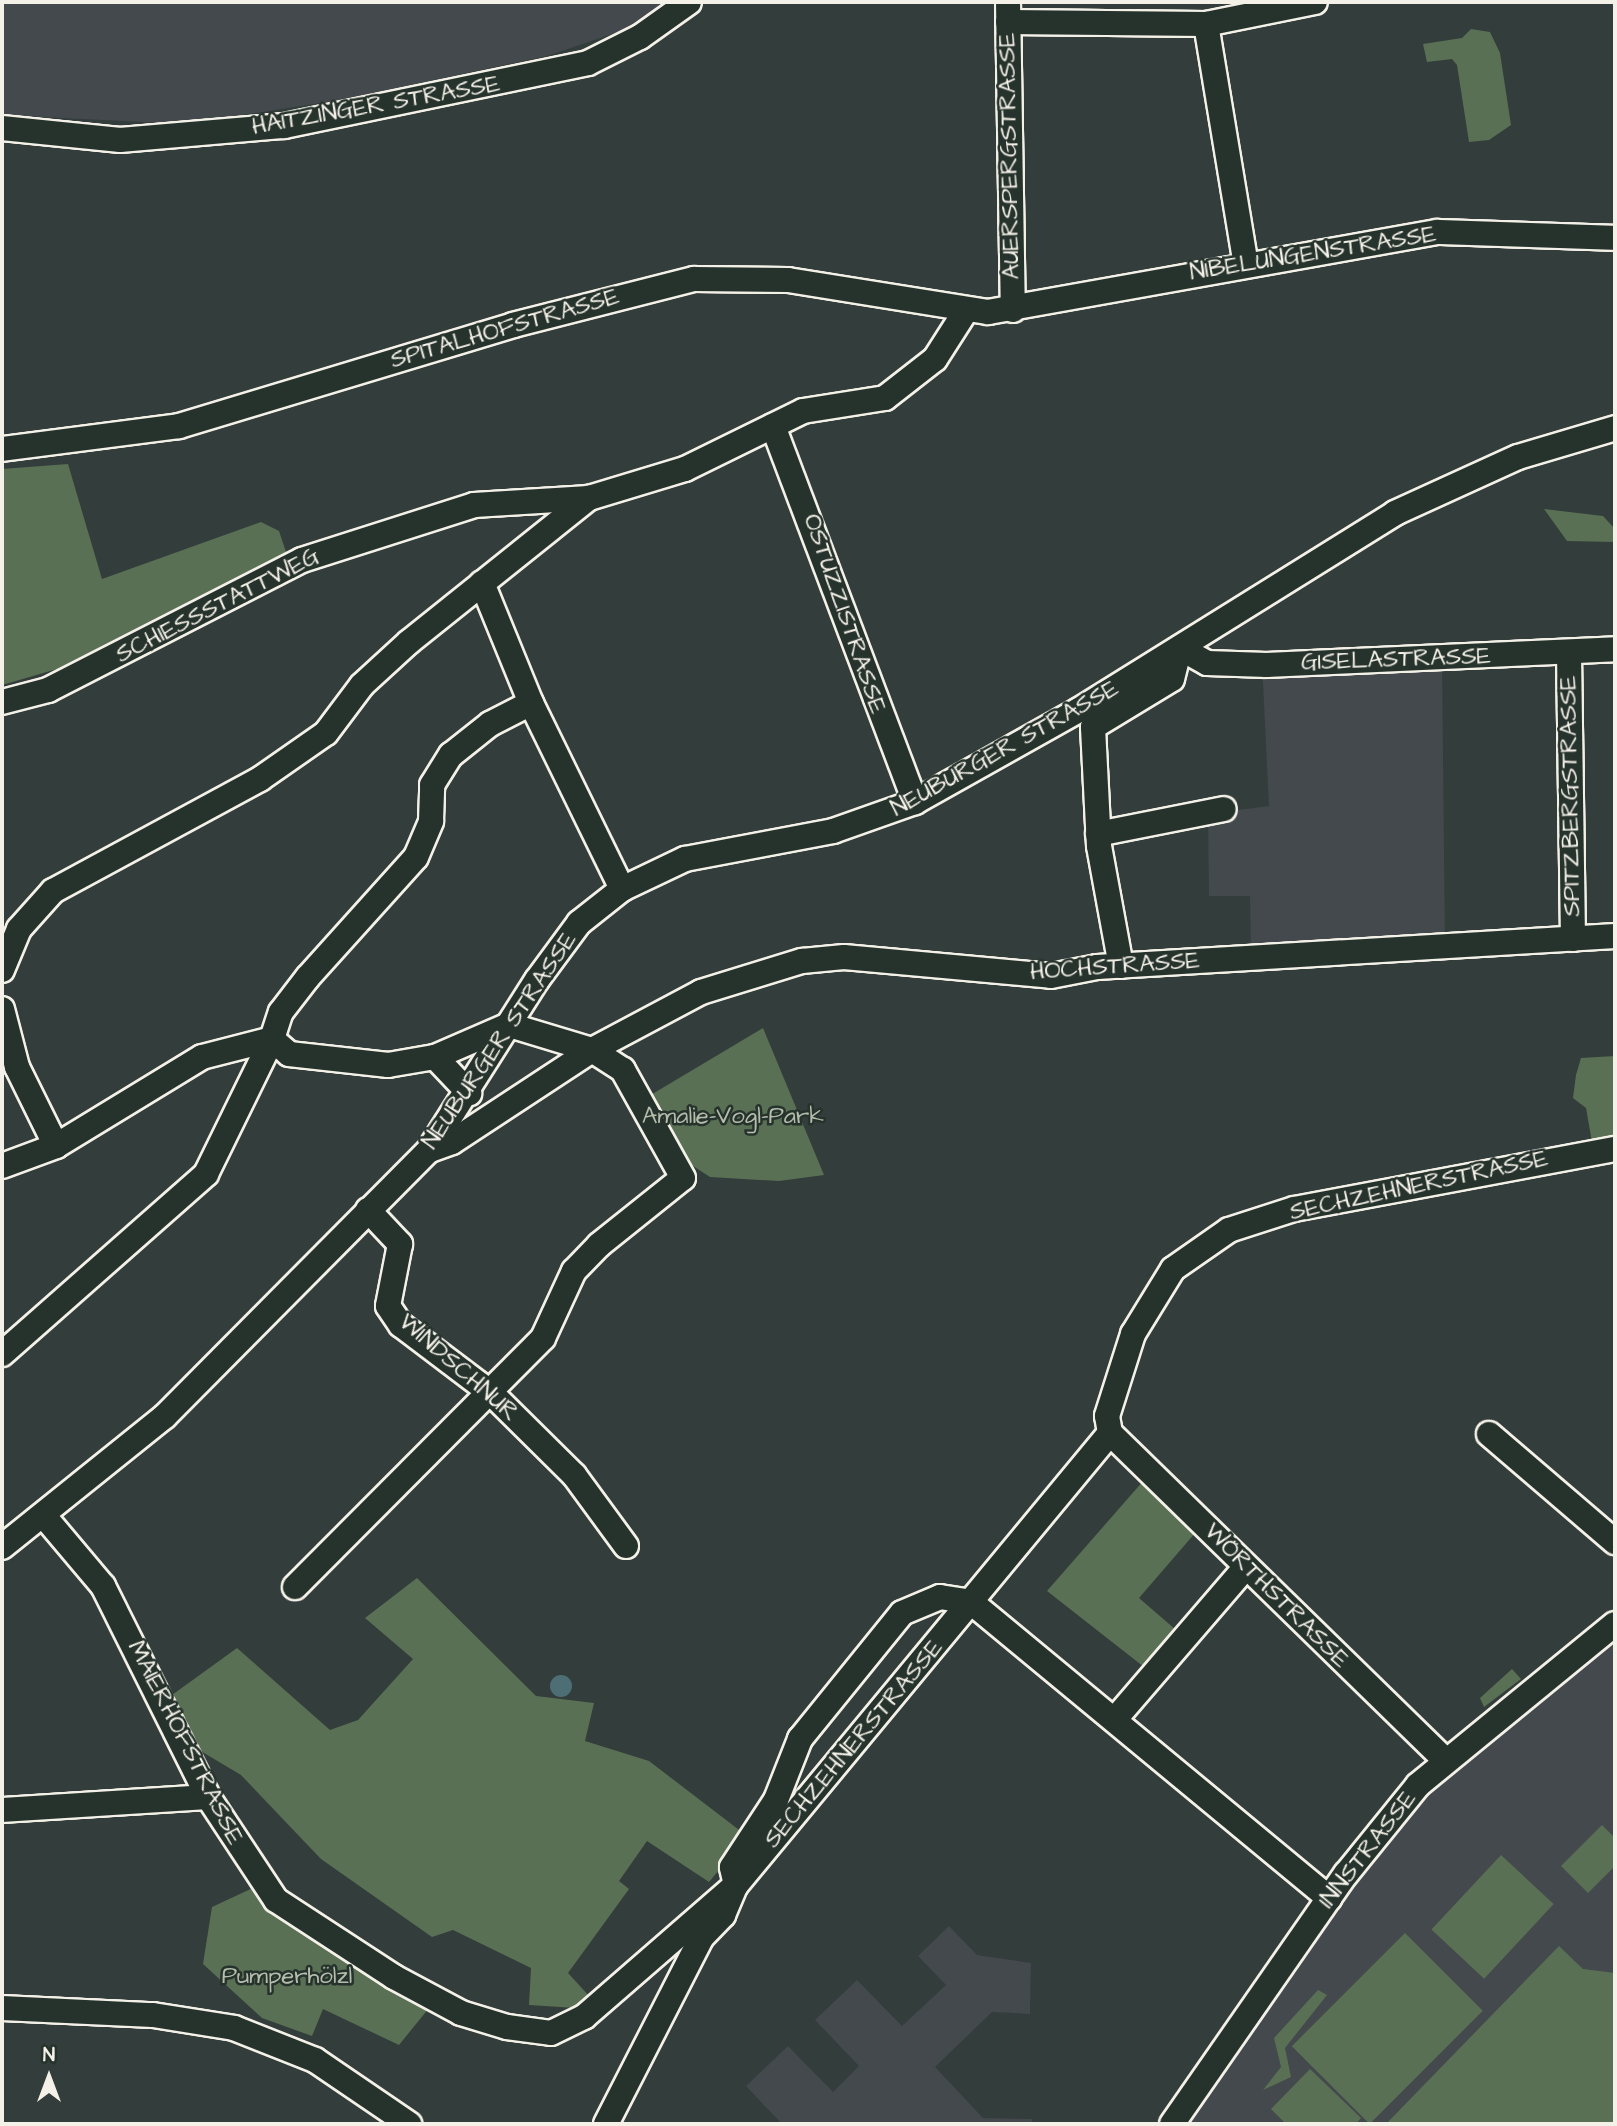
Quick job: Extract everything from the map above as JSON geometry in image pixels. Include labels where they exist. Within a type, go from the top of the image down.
[{"type":"street","name":"HAITZINGER STRASSE","points":[[2,128],[120,140],[284,126],[588,62],[640,37],[690,2]]},
{"type":"street","points":[[1008,12],[1206,24],[1315,2]]},
{"type":"street","name":"AUERSPERGSTRASSE","points":[[1008,12],[1013,310]]},
{"type":"street","points":[[1206,24],[1246,265]]},
{"type":"street","name":"NIBELUNGENSTRASSE","points":[[1013,310],[1246,265],[1437,232],[1615,238]]},
{"type":"street","name":"SPITALHOFSTRASSE","points":[[2,449],[179,426],[513,325],[694,279],[788,280],[965,312],[1013,310]]},
{"type":"street","name":"SCHIESSSTATTWEG","points":[[2,702],[48,691],[302,560],[474,505],[589,498],[685,469],[803,411],[885,398],[906,386],[935,359],[965,312]]},
{"type":"street","name":"OSTUZZISTRASSE","points":[[774,426],[915,802]]},
{"type":"street","name":"NEUBURGER STRASSE","points":[[2,1547],[44,1516],[165,1416],[429,1150],[470,1093],[509,1025],[579,923],[622,889],[685,859],[833,831],[915,802],[1180,648],[1441,489],[1518,457],[1615,428]]},
{"type":"street","points":[[2,970],[19,929],[53,891],[260,779],[326,733],[362,685],[482,583],[589,498]]},
{"type":"street","points":[[482,583],[531,704],[622,889]]},
{"type":"street","points":[[1121,966],[1098,834],[1093,727],[1172,679],[1180,648]]},
{"type":"street","name":"GISELASTRASSE","points":[[1180,648],[1207,663],[1267,665],[1615,649]]},
{"type":"street","name":"SPITZBERGSTRASSE","points":[[1569,653],[1573,939]]},
{"type":"street","points":[[2,1354],[206,1174],[272,1039],[281,1012],[308,977],[416,857],[431,821],[432,785],[452,755],[490,724],[531,704]]},
{"type":"street","points":[[1098,834],[1224,809]]},
{"type":"street","name":"HOCHSTRASSE","points":[[429,1150],[452,1142],[592,1050],[701,992],[802,961],[844,957],[1051,976],[1121,966],[1615,936]]},
{"type":"street","points":[[2,1009],[16,1067],[56,1146]]},
{"type":"street","points":[[272,1039],[289,1054],[388,1065],[435,1057],[509,1025],[552,1043],[592,1050],[623,1070],[683,1178],[574,1271],[556,1319],[491,1393],[295,1587]]},
{"type":"street","points":[[2,1166],[56,1146],[202,1057],[272,1039]]},
{"type":"street","points":[[435,1057],[470,1093]]},
{"type":"street","name":"SECHZEHNERSTRASSE","points":[[606,2124],[701,1938],[723,1915],[736,1885],[1110,1433],[1107,1416],[1133,1334],[1173,1269],[1229,1230],[1371,1191],[1615,1149]]},
{"type":"street","name":"WINDSCHNUR","points":[[368,1210],[400,1244],[388,1306],[401,1325],[491,1393],[574,1475],[626,1546]]},
{"type":"street","name":"WÖRTHSTRASSE","points":[[1110,1433],[1245,1568],[1444,1759]]},
{"type":"street","points":[[1489,1434],[1615,1542]]},
{"type":"street","name":"MAIERHOFSTRASSE","points":[[44,1516],[103,1586],[208,1797],[258,1879],[307,1925],[461,2013],[528,2032],[551,2033],[584,2017],[736,1885]]},
{"type":"street","points":[[1116,1718],[1245,1568]]},
{"type":"street","name":"SECHZEHNERSTRASSE","points":[[736,1885],[732,1867],[775,1800],[800,1740],[852,1671],[902,1613],[940,1597],[971,1602]]},
{"type":"street","points":[[971,1602],[1116,1718],[1329,1898]]},
{"type":"street","name":"INNSTRASSE","points":[[1172,2124],[1329,1898],[1444,1759],[1615,1624]]},
{"type":"street","points":[[2,1810],[208,1797]]},
{"type":"street","points":[[2,2008],[153,2015],[234,2028],[315,2060],[409,2124]]},
{"type":"shaded area","points":[[2,2],[666,2],[624,30],[547,56],[340,100],[183,124],[2,115]]},
{"type":"shaded area","points":[[1442,658],[1445,946],[1251,959],[1250,896],[1209,896],[1208,814],[1269,806],[1262,663]]},
{"type":"shaded area","points":[[1615,1624],[1615,2124],[1172,2124],[1369,1843]]},
{"type":"shaded area","points":[[949,1926],[977,1955],[1031,1963],[1030,2014],[992,2012],[935,2067],[983,2118],[1032,2119],[1032,2124],[782,2124],[746,2086],[788,2046],[833,2092],[859,2066],[815,2020],[857,1980],[902,2026],[946,1985],[918,1956]]},
{"type":"green space","points":[[1471,29],[1490,32],[1500,53],[1511,125],[1489,140],[1469,142],[1457,65],[1452,59],[1427,62],[1423,44],[1462,38]]},
{"type":"green space","points":[[68,464],[102,579],[261,522],[279,531],[286,552],[57,669],[2,685],[2,469]]},
{"type":"green space","points":[[1544,509],[1603,516],[1615,529],[1615,542],[1567,541]]},
{"type":"green space","name":"Amalie-Vogl-Park","points":[[763,1028],[824,1175],[779,1181],[710,1177],[687,1162],[649,1096]]},
{"type":"green space","points":[[1615,1056],[1615,1138],[1592,1142],[1586,1108],[1573,1098],[1576,1075],[1581,1058]]},
{"type":"green space","points":[[1144,1480],[1196,1532],[1139,1598],[1176,1630],[1144,1667],[1047,1591]]},
{"type":"green space","points":[[417,1578],[536,1696],[594,1703],[585,1741],[649,1761],[747,1836],[709,1882],[647,1841],[619,1881],[629,1889],[568,1973],[590,1997],[576,2008],[529,2005],[531,1968],[453,1930],[432,1937],[321,1859],[241,1775],[199,1750],[172,1695],[237,1648],[330,1730],[358,1720],[413,1659],[365,1618]]},
{"type":"green space","points":[[1512,1669],[1521,1679],[1484,1707],[1480,1698]]},
{"type":"green space","points":[[1602,1825],[1615,1838],[1615,1866],[1588,1893],[1561,1866]]},
{"type":"green space","points":[[1501,1855],[1554,1904],[1484,1979],[1431,1930]]},
{"type":"green space","name":"Pumperhölzl","points":[[257,1886],[429,2008],[399,2045],[323,2009],[312,2036],[262,2018],[203,1964],[212,1907]]},
{"type":"green space","points":[[1405,1933],[1483,2011],[1370,2124],[1292,2046]]},
{"type":"green space","points":[[1559,1946],[1583,1969],[1615,1973],[1615,2124],[1386,2124]]},
{"type":"green space","points":[[1318,1990],[1327,1995],[1285,2048],[1291,2077],[1263,2090],[1281,2067],[1274,2038]]},
{"type":"green space","points":[[1310,2069],[1361,2118],[1356,2124],[1286,2124],[1271,2109]]},
{"type":"water","points":[[561,1675],[569,1678],[572,1686],[569,1694],[561,1697],[553,1694],[550,1686],[553,1678]]}]
